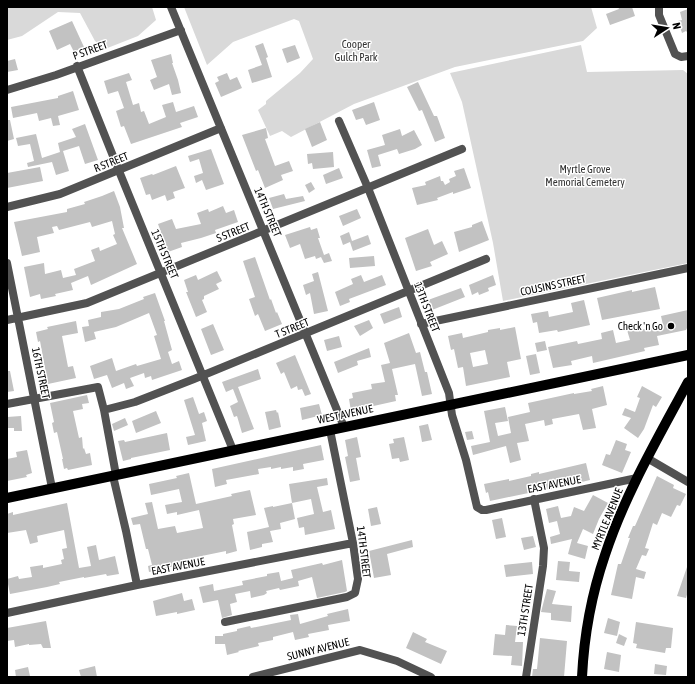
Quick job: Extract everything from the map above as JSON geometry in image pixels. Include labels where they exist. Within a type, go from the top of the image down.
[{"type":"main road","name":"WEST AVENUE","points":[[7,498],[688,355]]},
{"type":"main road","name":"MYRTLE AVENUE","points":[[582,677],[587,629],[604,556],[637,478],[688,382]]},
{"type":"street","name":"14TH STREET","points":[[171,7],[344,427]]},
{"type":"street","points":[[659,7],[658,15],[674,51],[678,56],[688,56]]},
{"type":"street","name":"P STREET","points":[[7,90],[31,84],[77,66],[181,30]]},
{"type":"street","name":"15TH STREET","points":[[77,66],[233,450]]},
{"type":"street","name":"13TH STREET","points":[[339,121],[368,188],[449,393],[452,415],[466,460],[477,507]]},
{"type":"street","name":"R STREET","points":[[7,206],[60,194],[221,128]]},
{"type":"street","name":"S STREET","points":[[7,320],[87,302],[462,149]]},
{"type":"street","name":"T STREET","points":[[104,410],[135,402],[203,376],[486,259]]},
{"type":"street","name":"16TH STREET","points":[[7,264],[52,488]]},
{"type":"street","name":"COUSINS STREET","points":[[421,324],[688,268]]},
{"type":"street","points":[[7,404],[98,387],[104,410],[114,475],[136,585]]},
{"type":"street","name":"14TH STREET","points":[[225,622],[355,593],[358,579],[353,543],[330,430]]},
{"type":"street","points":[[648,458],[688,482]]},
{"type":"street","name":"EAST AVENUE","points":[[477,507],[482,510],[486,510],[637,478]]},
{"type":"street","name":"13TH STREET","points":[[526,677],[543,566],[544,548],[534,499]]},
{"type":"street","name":"EAST AVENUE","points":[[7,613],[136,585],[353,543]]},
{"type":"street","name":"SUNNY AVENUE","points":[[253,676],[360,650],[397,661],[431,677]]},
{"type":"green space","points":[[7,7],[152,7],[156,20],[138,36],[105,49],[95,41],[80,13],[58,12],[22,36],[7,40]]},
{"type":"green space","name":"Cooper Gulch Park","points":[[184,7],[591,7],[597,28],[583,41],[455,67],[354,104],[291,137],[282,131],[270,136],[258,110],[266,104],[266,101],[300,73],[313,59],[299,21],[294,19],[233,42],[207,65]]},
{"type":"green space","name":"Myrtle Grove Memorial Cemetery","points":[[581,45],[587,72],[683,70],[688,74],[688,263],[503,301],[493,243],[462,102],[450,73]]},
{"type":"building","points":[[618,7],[632,7],[635,16],[610,25],[606,14],[619,9]]},
{"type":"building","points":[[688,9],[688,33],[686,31],[682,33],[678,21],[682,20],[680,12]]},
{"type":"building","points":[[72,21],[84,47],[74,52],[70,44],[57,50],[49,31]]},
{"type":"building","points":[[263,43],[268,57],[266,58],[272,77],[252,83],[248,70],[262,65],[255,46]]},
{"type":"building","points":[[295,45],[300,58],[287,63],[282,49]]},
{"type":"building","points":[[171,54],[172,63],[181,93],[172,95],[169,84],[154,90],[150,80],[157,77],[151,60]]},
{"type":"building","points":[[15,59],[18,70],[7,72],[7,61]]},
{"type":"building","points":[[129,73],[132,80],[126,82],[133,105],[139,103],[141,112],[144,111],[149,124],[166,117],[162,105],[173,102],[176,112],[194,106],[198,117],[180,123],[182,127],[131,144],[124,126],[121,127],[116,111],[124,108],[118,91],[108,94],[104,81]]},
{"type":"building","points":[[227,73],[230,80],[237,77],[242,88],[221,97],[215,83],[219,81],[217,77]]},
{"type":"building","points":[[418,82],[434,116],[437,116],[445,138],[435,142],[422,110],[419,111],[407,87]]},
{"type":"building","points":[[73,91],[79,110],[58,116],[60,125],[53,126],[51,118],[39,121],[37,113],[13,118],[11,107],[58,98],[58,96]]},
{"type":"building","points":[[374,102],[380,120],[366,125],[363,118],[356,120],[352,110]]},
{"type":"building","points":[[7,120],[10,120],[14,139],[7,141]]},
{"type":"building","points":[[320,122],[327,140],[312,147],[305,129]]},
{"type":"building","points":[[85,124],[98,160],[85,164],[79,146],[63,151],[69,171],[56,175],[52,162],[28,167],[27,163],[34,161],[30,144],[18,146],[16,138],[36,134],[42,158],[60,152],[58,143],[76,137],[72,129]]},
{"type":"building","points":[[266,128],[268,138],[265,139],[275,166],[289,161],[293,171],[281,175],[283,180],[265,188],[258,170],[256,171],[242,135]]},
{"type":"building","points":[[400,129],[402,136],[414,130],[422,145],[399,154],[397,149],[378,155],[381,166],[372,168],[367,150],[385,145],[382,135]]},
{"type":"building","points":[[211,149],[224,184],[206,190],[202,180],[196,183],[194,176],[203,173],[199,159],[190,162],[188,156]]},
{"type":"building","points":[[333,152],[334,167],[313,169],[312,163],[308,164],[307,154]]},
{"type":"building","points":[[176,166],[185,188],[173,192],[175,198],[167,201],[165,195],[152,200],[150,194],[146,195],[140,178],[153,175]]},
{"type":"building","points":[[40,167],[43,181],[7,188],[7,173]]},
{"type":"building","points":[[339,168],[343,178],[326,184],[323,175]]},
{"type":"building","points":[[464,168],[471,188],[453,194],[453,192],[437,198],[438,200],[417,205],[412,188],[426,185],[425,182],[440,176],[441,181],[443,181],[445,185],[450,182],[449,179],[456,176],[454,171]]},
{"type":"building","points":[[311,182],[315,189],[309,193],[305,185]]},
{"type":"building","points":[[114,191],[120,207],[124,228],[122,228],[137,264],[91,285],[88,276],[71,283],[73,290],[55,294],[56,296],[41,299],[40,294],[30,297],[24,267],[44,263],[45,274],[61,270],[63,278],[76,275],[74,269],[95,261],[91,250],[99,247],[100,251],[117,244],[113,235],[115,234],[112,221],[92,227],[90,222],[59,230],[57,226],[52,227],[54,233],[37,237],[40,252],[22,256],[14,222],[67,212],[67,209],[85,204],[84,202]]},
{"type":"building","points":[[284,194],[286,199],[303,196],[305,201],[273,209],[269,198]]},
{"type":"building","points":[[223,206],[226,213],[234,210],[238,222],[215,230],[216,233],[181,243],[182,247],[168,252],[158,224],[172,219],[176,229],[201,224],[197,213],[208,209],[209,212]]},
{"type":"building","points":[[357,209],[361,218],[343,226],[339,216]]},
{"type":"building","points":[[482,221],[489,240],[459,252],[454,232],[472,227],[472,225]]},
{"type":"building","points":[[310,227],[311,230],[317,228],[320,238],[318,238],[324,255],[329,253],[332,261],[324,263],[321,257],[316,259],[315,256],[305,259],[300,244],[290,248],[285,235]]},
{"type":"building","points":[[428,229],[434,245],[442,241],[448,254],[430,262],[432,266],[416,271],[405,238]]},
{"type":"building","points":[[349,232],[352,241],[368,235],[371,244],[353,251],[350,242],[343,245],[340,236]]},
{"type":"building","points":[[374,256],[375,266],[350,268],[349,258]]},
{"type":"building","points":[[255,257],[270,300],[271,299],[282,324],[265,331],[258,314],[255,316],[249,299],[255,297],[243,261]]},
{"type":"building","points":[[217,271],[222,281],[216,284],[219,289],[204,296],[204,299],[202,300],[207,312],[196,317],[186,292],[188,292],[184,280],[196,275],[198,280]]},
{"type":"building","points":[[318,272],[328,311],[314,314],[310,293],[306,295],[303,285],[314,281],[312,274]]},
{"type":"building","points":[[361,275],[364,282],[382,275],[386,285],[349,299],[350,302],[340,306],[335,292],[353,284],[351,279]]},
{"type":"building","points":[[493,275],[496,285],[488,288],[489,291],[479,295],[478,292],[472,295],[469,285]]},
{"type":"building","points":[[655,287],[660,309],[602,320],[597,298],[632,290],[632,292]]},
{"type":"building","points":[[461,288],[465,297],[432,310],[428,300]]},
{"type":"building","points":[[155,293],[165,321],[172,350],[168,352],[172,364],[179,361],[182,370],[152,380],[151,376],[145,378],[144,373],[130,378],[134,386],[126,389],[124,383],[112,388],[107,375],[94,379],[90,366],[112,358],[116,371],[136,364],[137,366],[161,359],[154,336],[157,335],[149,313],[116,327],[94,332],[96,339],[85,342],[82,327],[89,326],[88,320],[101,317],[101,312],[119,309],[144,299],[143,297]]},
{"type":"building","points":[[584,300],[590,325],[558,332],[557,330],[539,333],[537,322],[533,323],[531,314],[548,311],[549,317],[573,312],[571,303]]},
{"type":"building","points":[[399,307],[402,317],[384,324],[380,314]]},
{"type":"building","points":[[688,310],[688,326],[686,330],[657,336],[659,345],[644,348],[645,351],[593,363],[592,356],[571,361],[572,365],[553,368],[548,347],[577,341],[578,344],[602,339],[601,333],[613,330],[616,343],[630,340],[627,330],[640,327],[640,330],[663,325],[661,316]]},
{"type":"building","points":[[369,320],[373,328],[360,336],[354,326]]},
{"type":"building","points":[[76,321],[78,333],[62,336],[68,367],[73,366],[76,378],[48,384],[40,341],[38,342],[36,332],[48,329],[47,327]]},
{"type":"building","points":[[213,324],[224,350],[211,355],[201,329]]},
{"type":"building","points":[[515,327],[521,359],[507,362],[510,377],[466,386],[463,367],[458,368],[454,349],[451,350],[448,336],[462,333],[463,338],[488,332],[488,330],[500,328],[500,330]],"holes":[[[485,350],[488,364],[473,367],[470,353]]]},
{"type":"building","points":[[409,333],[416,353],[420,352],[425,372],[427,372],[432,394],[422,396],[415,364],[392,369],[398,395],[395,395],[396,401],[351,411],[349,399],[353,398],[352,393],[372,389],[371,384],[385,382],[381,365],[390,363],[384,343]]},
{"type":"building","points":[[339,336],[342,347],[327,351],[324,340]]},
{"type":"building","points":[[545,341],[547,350],[537,352],[535,343]]},
{"type":"building","points":[[369,348],[371,357],[357,361],[358,365],[338,373],[334,362]]},
{"type":"building","points":[[536,354],[540,373],[530,375],[526,356]]},
{"type":"building","points":[[295,355],[311,394],[305,396],[302,389],[298,390],[297,386],[291,389],[284,372],[281,374],[276,363]]},
{"type":"building","points":[[258,369],[261,379],[238,387],[254,429],[242,433],[237,416],[234,417],[230,406],[238,402],[233,389],[226,392],[222,382]]},
{"type":"building","points":[[7,371],[10,371],[14,391],[7,392]]},
{"type":"building","points":[[603,386],[607,405],[592,409],[596,428],[583,430],[579,414],[552,419],[553,424],[545,426],[544,420],[525,424],[529,441],[517,443],[521,460],[510,463],[506,446],[473,455],[471,446],[490,442],[484,411],[505,407],[508,421],[495,423],[498,436],[511,433],[508,417],[530,412],[528,403],[574,393],[592,391],[591,389]]},
{"type":"building","points":[[642,386],[662,397],[656,407],[653,405],[644,429],[638,438],[624,428],[631,418],[622,415],[625,408],[635,412],[640,398],[637,397]]},
{"type":"building","points":[[87,395],[89,403],[82,404],[83,409],[73,411],[79,438],[82,437],[83,449],[84,448],[86,454],[90,453],[92,465],[68,470],[67,468],[64,469],[57,432],[54,433],[52,423],[54,422],[50,403]]},
{"type":"building","points":[[193,397],[199,414],[204,412],[207,421],[202,423],[206,441],[188,445],[186,437],[195,435],[184,400]]},
{"type":"building","points":[[319,404],[322,415],[302,420],[300,408]]},
{"type":"building","points":[[276,410],[277,413],[278,412],[281,427],[269,430],[265,412]]},
{"type":"building","points":[[156,411],[161,423],[136,433],[132,421]]},
{"type":"building","points":[[21,416],[22,431],[14,431],[14,428],[7,428],[7,417]]},
{"type":"building","points":[[125,418],[128,425],[114,431],[112,424]]},
{"type":"building","points":[[428,424],[432,440],[422,442],[419,426]]},
{"type":"building","points":[[472,431],[474,439],[467,440],[465,432]]},
{"type":"building","points":[[167,433],[170,450],[123,461],[118,441],[124,440],[125,442]]},
{"type":"building","points":[[357,437],[361,457],[356,458],[360,480],[350,482],[345,457],[348,456],[345,440]]},
{"type":"building","points":[[404,437],[409,460],[400,462],[399,458],[392,459],[389,444],[394,443],[393,439]]},
{"type":"building","points":[[616,440],[627,444],[625,450],[631,452],[622,473],[602,465],[606,454],[610,455]]},
{"type":"building","points":[[321,445],[324,460],[303,464],[304,469],[293,471],[293,467],[271,469],[271,467],[258,469],[259,474],[226,480],[227,484],[215,487],[212,469]]},
{"type":"building","points":[[27,450],[32,473],[26,475],[27,477],[7,481],[7,459],[17,457],[16,452]]},
{"type":"building","points":[[586,463],[590,480],[490,501],[488,492],[486,493],[484,484],[509,479],[509,481],[531,476],[531,474],[539,472],[539,474]]},
{"type":"building","points":[[189,473],[196,504],[232,496],[231,494],[250,490],[256,515],[233,519],[234,524],[232,525],[237,551],[226,554],[226,551],[182,560],[183,564],[149,572],[148,566],[152,565],[148,549],[146,549],[140,524],[133,525],[131,518],[148,514],[145,503],[152,502],[158,529],[175,526],[177,533],[203,528],[199,510],[177,515],[177,512],[167,514],[165,505],[182,502],[179,489],[151,495],[149,484],[177,478],[176,476]]},
{"type":"building","points":[[657,476],[674,485],[673,488],[686,494],[680,506],[677,505],[671,517],[662,513],[657,525],[653,523],[645,548],[649,549],[646,556],[642,555],[636,569],[646,572],[644,579],[636,577],[632,599],[611,595],[618,564],[621,564],[630,538],[628,538],[633,526],[635,526]]},
{"type":"building","points":[[327,478],[328,485],[317,487],[323,512],[331,510],[335,529],[305,535],[304,527],[299,528],[297,518],[314,514],[311,499],[292,503],[289,484]]},
{"type":"building","points":[[593,495],[608,503],[593,534],[583,529],[577,543],[588,546],[585,559],[568,554],[572,539],[551,544],[550,537],[560,534],[557,521],[549,523],[546,509],[558,506],[561,518],[571,516],[574,507],[584,511]]},
{"type":"building","points":[[67,503],[79,568],[91,566],[87,547],[96,545],[99,560],[115,556],[119,574],[84,577],[59,582],[60,584],[47,587],[10,594],[7,579],[18,576],[19,579],[32,577],[30,567],[43,565],[43,568],[62,564],[61,560],[64,559],[62,549],[67,548],[64,530],[37,536],[38,542],[30,544],[26,530],[7,533],[7,514],[13,512],[13,515]]},
{"type":"building","points":[[292,503],[295,519],[280,523],[281,529],[270,531],[273,542],[262,544],[262,547],[250,550],[247,532],[269,527],[264,508]]},
{"type":"building","points":[[377,507],[381,524],[371,526],[368,509]]},
{"type":"building","points":[[502,518],[506,537],[496,539],[492,520]]},
{"type":"building","points":[[533,536],[536,547],[524,550],[521,538]]},
{"type":"building","points":[[412,540],[413,547],[387,554],[391,575],[374,578],[369,551]]},
{"type":"building","points":[[342,560],[347,591],[345,592],[317,598],[312,577],[298,581],[299,586],[266,591],[267,593],[264,595],[251,598],[250,591],[235,594],[237,602],[230,604],[232,615],[222,618],[218,600],[203,603],[199,587],[213,584],[214,591],[243,585],[242,581],[279,572],[281,581],[293,578],[291,570],[322,563],[323,565]]},
{"type":"building","points":[[558,561],[570,562],[569,571],[580,572],[579,582],[556,580]]},
{"type":"building","points":[[532,562],[533,574],[506,577],[504,565]]},
{"type":"building","points":[[687,567],[688,591],[686,598],[677,596]]},
{"type":"building","points":[[547,589],[556,591],[552,604],[572,606],[571,622],[551,620],[551,613],[541,612]]},
{"type":"building","points":[[182,593],[184,601],[192,599],[195,610],[177,614],[177,612],[156,616],[153,601]]},
{"type":"building","points":[[348,609],[350,621],[328,625],[329,630],[308,634],[309,637],[295,640],[293,632],[273,637],[273,640],[258,643],[259,646],[227,655],[225,644],[215,644],[215,636],[223,636],[223,634],[250,626],[251,628],[291,620],[290,615],[298,614],[300,624],[328,616],[327,614]]},
{"type":"building","points":[[608,618],[620,622],[617,636],[604,633]]},
{"type":"building","points":[[46,621],[51,648],[43,648],[41,644],[29,644],[15,647],[14,640],[7,641],[7,628]]},
{"type":"building","points":[[636,622],[673,628],[671,648],[666,648],[665,653],[636,648],[637,644],[633,643]]},
{"type":"building","points":[[506,625],[517,626],[515,642],[523,642],[522,666],[511,665],[512,656],[493,655],[495,634],[505,635]]},
{"type":"building","points":[[413,632],[427,639],[425,642],[447,651],[441,664],[406,648]]},
{"type":"building","points":[[619,634],[627,638],[624,646],[616,643]]},
{"type":"building","points":[[540,638],[567,641],[564,677],[532,677],[533,669],[537,669]]},
{"type":"building","points":[[607,652],[621,655],[619,672],[604,669]]},
{"type":"building","points":[[655,664],[667,666],[666,675],[654,674]]},
{"type":"building","points":[[95,666],[97,677],[81,677],[79,670]]},
{"type":"building","points":[[28,667],[30,676],[16,677],[15,670]]},
{"type":"place","name":"Check 'n Go","points":[[671,326]]}]
